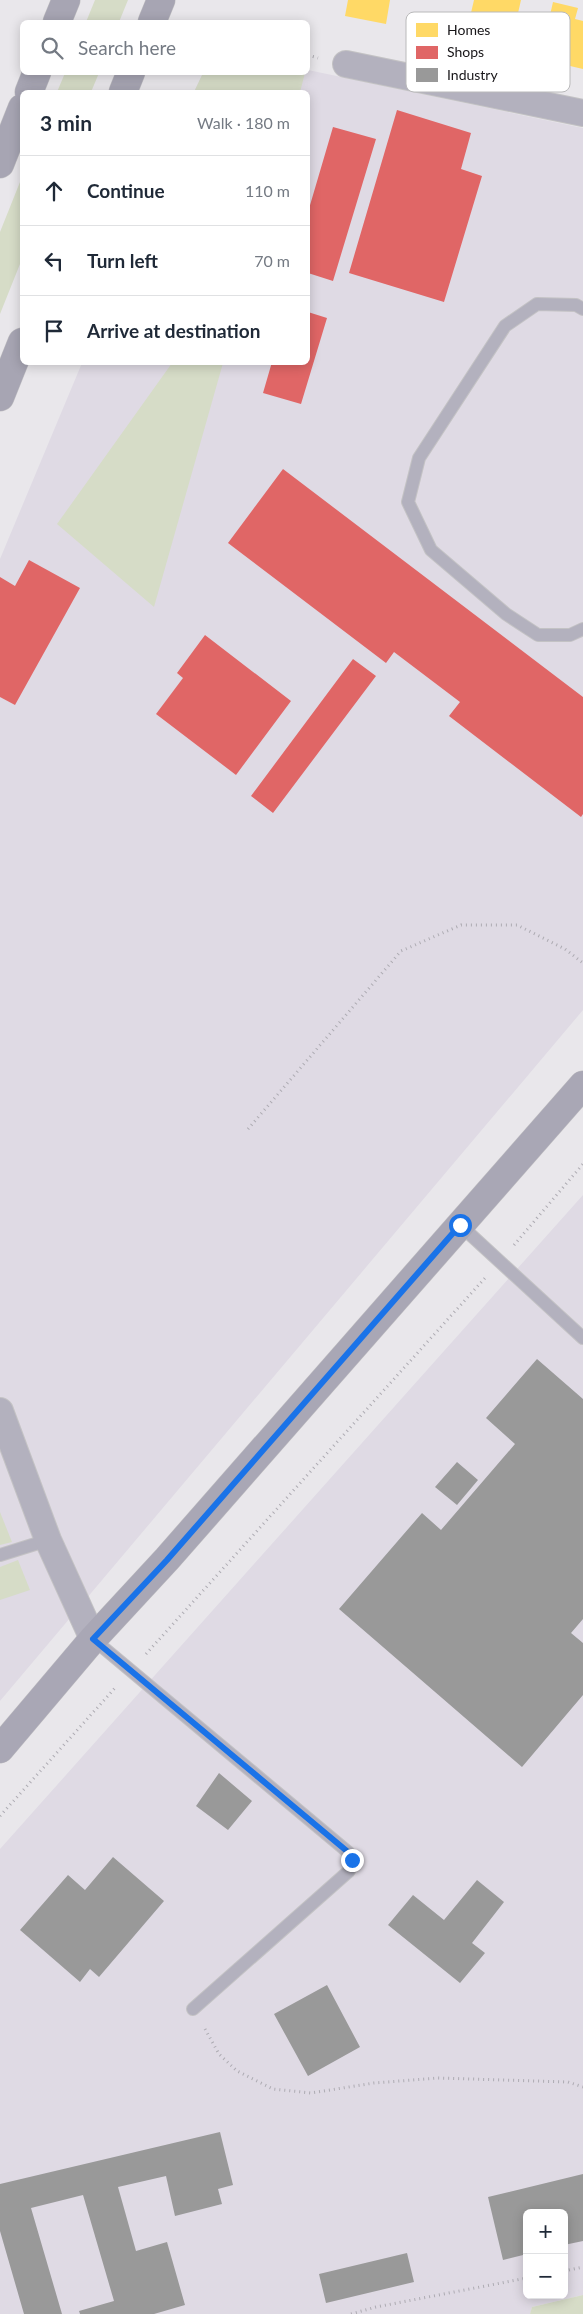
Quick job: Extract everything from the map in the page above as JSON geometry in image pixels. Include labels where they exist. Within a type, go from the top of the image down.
[{"type":"highway","points":[[58,20],[66,0]]},
{"type":"highway","points":[[153,20],[161,0]]},
{"type":"highway","points":[[30,90],[36,75]]},
{"type":"highway","points":[[124,90],[131,75]]},
{"type":"highway","points":[[0,164],[20,113]]},
{"type":"highway","points":[[0,397],[20,347]]},
{"type":"main road","points":[[0,1749],[93,1639],[167,1560],[583,1085]]},
{"type":"street","points":[[346,64],[406,76]]},
{"type":"street","points":[[481,92],[583,113]]},
{"type":"street","points":[[0,1411],[48,1540],[93,1639]]},
{"type":"lane","points":[[583,309],[576,305],[538,304],[505,326],[419,458],[408,502],[431,550],[506,614],[538,635],[570,635],[583,629]]},
{"type":"lane","points":[[460,1225],[583,1338]]},
{"type":"lane","points":[[0,1555],[48,1540]]},
{"type":"lane","points":[[93,1639],[348,1852],[352,1860],[349,1871],[193,2008]]},
{"type":"path","points":[[248,1129],[401,950],[461,925],[517,925],[564,949],[583,963]]},
{"type":"path","points":[[0,1816],[500,1261],[583,1164]]},
{"type":"path","points":[[193,2008],[219,2054],[237,2071],[273,2089],[312,2093],[374,2083],[438,2078],[568,2082],[583,2087]]},
{"type":"path","points":[[568,2270],[583,2267]]},
{"type":"path","points":[[351,2314],[376,2307],[523,2279]]},
{"type":"shaded area","points":[[310,70],[583,128],[583,1010],[0,1701],[0,559],[81,365],[310,365],[310,90],[195,90],[202,75],[310,75]]},
{"type":"shaded area","points":[[583,1195],[583,2295],[568,2299],[568,2209],[523,2209],[523,2299],[566,2299],[532,2307],[530,2314],[0,2314],[0,1849]]},
{"type":"green space","points":[[95,0],[128,0],[120,20],[87,20]]},
{"type":"green space","points":[[64,75],[98,75],[92,90],[58,90]]},
{"type":"green space","points":[[202,75],[304,75],[301,90],[195,90]]},
{"type":"green space","points":[[20,182],[20,264],[0,314],[0,232]]},
{"type":"green space","points":[[171,365],[222,365],[154,607],[57,524]]},
{"type":"green space","points":[[0,1512],[12,1542],[0,1545]]},
{"type":"green space","points":[[18,1560],[30,1590],[0,1600],[0,1567]]},
{"type":"green space","points":[[583,2295],[583,2314],[530,2314],[532,2307]]},
{"type":"building: Homes","points":[[348,0],[390,0],[386,24],[345,16]]},
{"type":"building: Homes","points":[[474,0],[521,0],[518,12],[471,12]]},
{"type":"building: Homes","points":[[553,2],[578,8],[575,19],[583,21],[583,69],[570,66],[570,12],[551,12]]},
{"type":"building: Shops","points":[[397,110],[471,133],[461,169],[482,176],[444,302],[349,273]]},
{"type":"building: Shops","points":[[333,127],[376,139],[333,281],[310,274],[310,205]]},
{"type":"building: Shops","points":[[310,313],[327,318],[301,404],[263,393],[271,365],[310,365]]},
{"type":"building: Shops","points":[[283,469],[583,697],[583,814],[581,817],[449,716],[460,702],[394,652],[386,663],[228,543]]},
{"type":"building: Shops","points":[[29,560],[80,588],[15,705],[0,697],[0,577],[15,586]]},
{"type":"building: Shops","points":[[205,635],[291,701],[236,775],[156,714],[183,678],[177,673]]},
{"type":"building: Shops","points":[[353,659],[376,676],[273,813],[251,796]]},
{"type":"building: Industry","points":[[537,1359],[583,1399],[583,1619],[571,1633],[583,1643],[583,1695],[522,1767],[339,1609],[422,1513],[441,1530],[515,1444],[486,1418]]},
{"type":"building: Industry","points":[[457,1462],[478,1480],[457,1505],[435,1487]]},
{"type":"building: Industry","points":[[219,1773],[252,1801],[228,1830],[196,1806]]},
{"type":"building: Industry","points":[[113,1857],[164,1901],[99,1977],[90,1969],[80,1982],[20,1930],[68,1875],[85,1890]]},
{"type":"building: Industry","points":[[477,1880],[504,1902],[472,1943],[485,1953],[460,1983],[388,1925],[413,1895],[444,1920]]},
{"type":"building: Industry","points":[[327,1985],[360,2047],[308,2076],[274,2014]]},
{"type":"building: Industry","points":[[220,2132],[233,2185],[218,2189],[222,2204],[175,2216],[166,2176],[118,2187],[136,2251],[167,2242],[185,2305],[154,2314],[80,2314],[79,2311],[114,2301],[83,2195],[31,2208],[62,2314],[24,2314],[0,2231],[0,2184]]},
{"type":"building: Industry","points":[[583,2174],[583,2241],[568,2244],[568,2209],[523,2209],[523,2255],[503,2260],[488,2197]]},
{"type":"building: Industry","points":[[407,2253],[414,2282],[326,2303],[319,2274]]},
{"type":"route","points":[[352,1860],[348,1852],[93,1639],[167,1560],[460,1225]]}]
